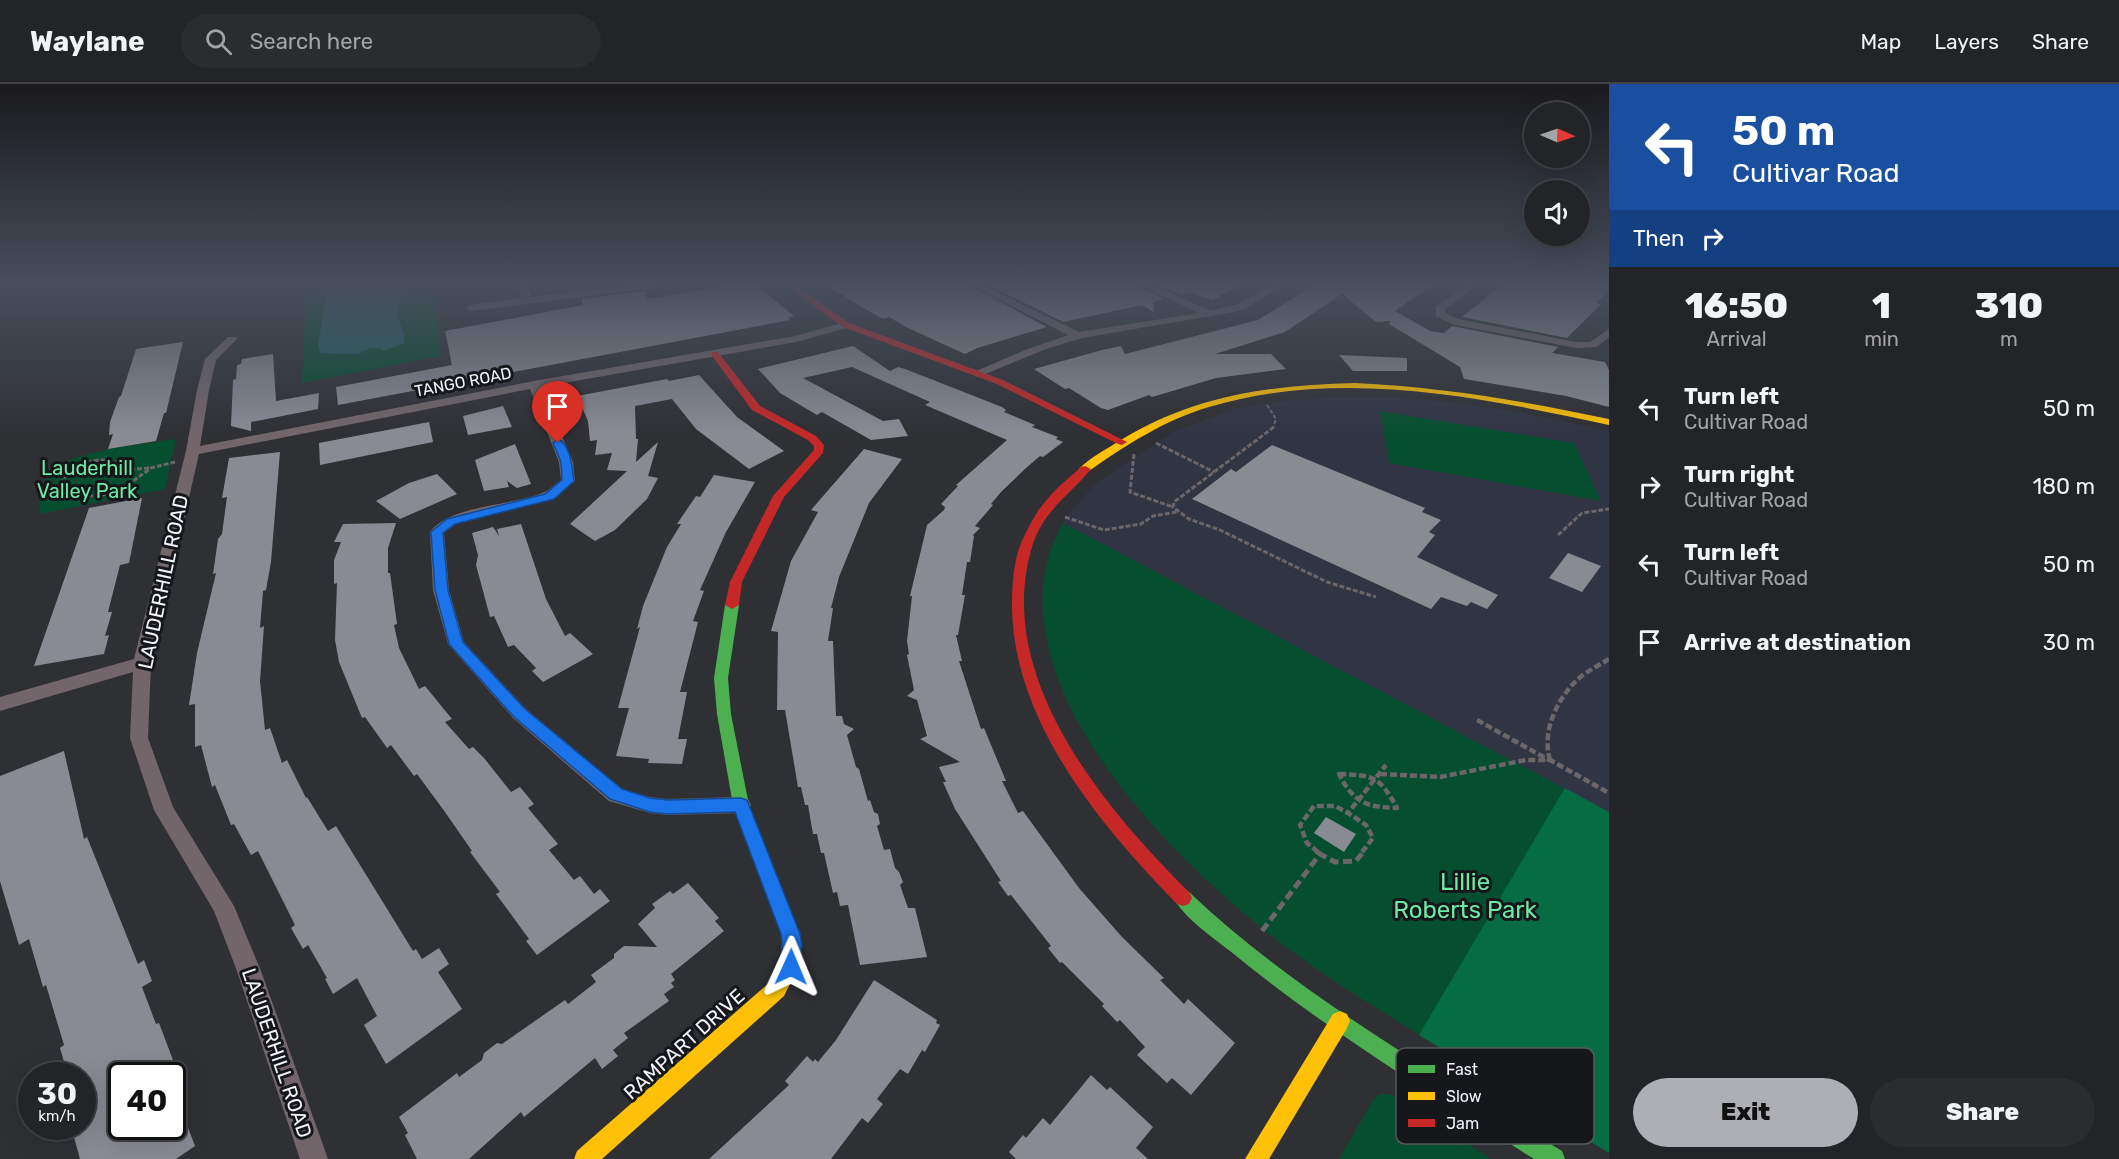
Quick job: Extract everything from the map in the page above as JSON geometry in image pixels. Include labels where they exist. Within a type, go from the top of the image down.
[{"type":"street","name":"TANGO ROAD","points":[[191,455],[534,385],[813,334]]},
{"type":"street","points":[[871,334],[978,374],[1045,403],[1122,442]]},
{"type":"street","points":[[1074,334],[1078,336]]},
{"type":"street","points":[[978,374],[1087,334]]},
{"type":"street","points":[[1517,334],[1586,346],[1599,342],[1607,334]]},
{"type":"street","name":"LAUDERHILL ROAD","points":[[232,339],[212,359],[203,390],[191,455],[142,663],[139,738],[164,810],[223,906],[249,971],[314,1159]]},
{"type":"street","name":"RAMPART DRIVE","points":[[585,1159],[760,1002],[771,996],[791,967],[793,945],[791,934],[741,805],[724,714],[721,678],[736,582],[779,496],[819,451],[819,445],[812,438],[756,408],[714,354]]},
{"type":"street","points":[[534,385],[566,462],[568,481],[549,496],[451,521],[437,532],[441,590],[456,644],[519,713],[616,795],[650,805],[668,807],[741,805]]},
{"type":"street","points":[[1396,1057],[1312,1004],[1198,912],[1132,844],[1096,800],[1051,728],[1034,688],[1016,612],[1017,586],[1022,558],[1039,519],[1061,489],[1082,470],[1122,442],[1180,412],[1214,401],[1256,393],[1308,388],[1370,387],[1467,395],[1609,422]]},
{"type":"street","points":[[0,704],[142,663]]},
{"type":"street","points":[[1256,1159],[1340,1021]]},
{"type":"street","points":[[1531,1144],[1554,1159]]},
{"type":"path","points":[[1173,507],[1174,502],[1274,428],[1276,419],[1268,402]]},
{"type":"path","points":[[1152,442],[1214,472]]},
{"type":"path","points":[[1134,453],[1130,492],[1173,507],[1177,512],[1328,582],[1376,597]]},
{"type":"path","points":[[149,468],[126,485],[104,494],[79,497],[62,494],[58,489],[58,484],[70,472],[94,462],[112,460],[118,463],[118,468],[125,470],[149,468],[191,455]]},
{"type":"path","points":[[1558,535],[1582,513],[1609,509]]},
{"type":"path","points":[[1065,517],[1104,530],[1141,524],[1154,516],[1177,512]]},
{"type":"path","points":[[1550,760],[1546,747],[1550,722],[1566,693],[1575,681],[1609,658]]},
{"type":"path","points":[[1477,720],[1609,793]]},
{"type":"path","points":[[1379,774],[1440,777],[1526,760],[1550,760]]},
{"type":"path","points":[[1348,813],[1386,765]]},
{"type":"path","points":[[1339,774],[1364,775],[1374,780],[1386,786],[1397,808],[1371,807],[1359,800],[1348,792],[1339,774]]},
{"type":"path","points":[[1314,806],[1335,806],[1348,813],[1366,825],[1373,838],[1356,861],[1335,862],[1320,854],[1307,843],[1300,825],[1314,806]]},
{"type":"path","points":[[1262,932],[1320,854]]},
{"type":"shaded area","points":[[1338,397],[1390,397],[1456,403],[1514,411],[1609,431],[1609,812],[1063,523],[1072,509],[1099,481],[1175,431],[1234,409],[1272,402]]},
{"type":"green space","points":[[304,334],[439,334],[441,356],[302,383]]},
{"type":"green space","points":[[1380,411],[1574,443],[1601,501],[1389,463]]},
{"type":"green space","name":"Lauderhill Valley Park","points":[[176,439],[165,489],[40,514],[40,497],[43,486],[52,471],[62,464],[110,449]]},
{"type":"green space","name":"Lillie Roberts Park","points":[[1063,523],[1609,812],[1609,1153],[1594,1144],[1594,1048],[1441,1048],[1327,976],[1269,934],[1188,862],[1147,818],[1109,771],[1077,720],[1054,668],[1043,614],[1047,561]]},
{"type":"green space","points":[[1565,788],[1609,812],[1609,1153],[1594,1144],[1594,1048],[1440,1048],[1419,1035]]},
{"type":"green space","points":[[1381,1093],[1396,1097],[1396,1144],[1468,1144],[1491,1159],[1339,1159],[1373,1100]]},
{"type":"water","points":[[320,334],[404,334],[404,343],[383,351],[380,348],[370,348],[358,354],[321,353],[318,346]]},
{"type":"building","points":[[446,334],[715,334],[338,405],[336,387],[452,365]]},
{"type":"building","points":[[922,334],[1023,334],[977,348],[965,354]]},
{"type":"building","points":[[1203,334],[1278,334],[1215,354],[1271,354],[1286,369],[1216,378],[1152,397],[1149,395],[1108,410],[1069,388],[1065,389],[1034,369],[1121,346],[1125,354]]},
{"type":"building","points":[[1406,334],[1493,334],[1558,347],[1552,353],[1605,362],[1609,370],[1609,407],[1566,396],[1464,379],[1460,367]]},
{"type":"building","points":[[1548,334],[1571,334],[1567,338]]},
{"type":"building","points":[[183,342],[166,413],[164,413],[156,441],[108,449],[113,434],[109,435],[110,422],[136,349]]},
{"type":"building","points":[[853,346],[890,371],[898,367],[905,369],[1002,407],[1006,410],[1004,412],[1035,425],[1032,427],[1058,437],[1056,439],[1063,442],[1026,468],[1001,492],[975,526],[980,528],[973,535],[970,562],[967,562],[962,595],[965,595],[958,635],[956,635],[962,661],[959,661],[981,729],[984,728],[1006,781],[1002,781],[1018,813],[1023,811],[1079,888],[1122,937],[1164,978],[1160,980],[1184,1004],[1188,999],[1235,1043],[1191,1095],[1172,1078],[1167,1083],[1137,1055],[1145,1047],[1120,1020],[1117,1022],[1102,1006],[1104,1004],[1062,962],[1060,963],[1048,948],[1051,946],[998,882],[1001,881],[955,809],[943,782],[946,782],[939,767],[960,762],[920,739],[927,736],[917,700],[907,696],[914,690],[907,655],[909,654],[907,641],[912,596],[910,596],[927,525],[944,510],[945,507],[941,504],[958,486],[956,485],[1007,440],[925,405],[930,402],[852,367],[803,378],[883,421],[899,419],[908,436],[871,440],[822,412],[817,415],[780,393],[758,369]]},
{"type":"building","points":[[273,354],[276,401],[319,393],[318,409],[251,422],[251,431],[231,426],[233,380],[236,379],[237,365],[241,364],[242,359]]},
{"type":"building","points":[[1339,355],[1407,358],[1407,371],[1353,371]]},
{"type":"building","points":[[699,375],[737,417],[784,451],[749,469],[696,429],[672,399],[635,406],[636,439],[638,439],[636,462],[658,442],[648,476],[658,478],[647,499],[615,530],[595,541],[570,524],[627,471],[607,470],[612,453],[595,455],[597,440],[590,441],[588,421],[577,396]]},
{"type":"building","points":[[503,406],[512,427],[468,435],[463,416]]},
{"type":"building","points":[[429,422],[433,442],[320,465],[319,443]]},
{"type":"building","points":[[515,444],[531,484],[517,488],[507,481],[509,487],[484,491],[475,460]]},
{"type":"building","points":[[1272,445],[1425,508],[1422,512],[1441,520],[1429,532],[1435,535],[1417,557],[1498,595],[1487,609],[1471,602],[1467,606],[1441,597],[1431,609],[1192,499],[1231,469],[1236,472]]},
{"type":"building","points":[[864,449],[902,459],[869,503],[839,577],[831,608],[833,608],[828,641],[833,641],[836,716],[842,716],[844,724],[854,729],[847,735],[856,767],[859,769],[868,801],[870,800],[874,812],[878,814],[880,824],[877,826],[884,850],[890,849],[895,868],[903,882],[900,885],[908,908],[915,908],[927,957],[860,965],[848,905],[840,906],[837,892],[833,893],[824,853],[821,853],[817,834],[813,834],[808,805],[805,805],[801,787],[798,787],[785,710],[777,710],[778,632],[771,631],[791,561],[818,512],[811,510]]},
{"type":"building","points":[[280,452],[271,562],[266,590],[263,591],[260,628],[264,626],[260,681],[265,730],[270,728],[282,763],[287,760],[306,798],[328,831],[336,826],[413,951],[416,949],[422,959],[439,948],[449,964],[438,972],[462,1009],[386,1064],[364,1025],[377,1016],[357,978],[333,994],[325,979],[327,978],[308,945],[303,949],[291,928],[295,925],[258,851],[251,855],[234,824],[231,825],[215,785],[212,787],[201,745],[195,747],[195,704],[189,705],[197,653],[216,573],[213,574],[218,539],[222,534],[227,497],[222,498],[229,458]]},
{"type":"building","points":[[437,474],[457,494],[400,519],[376,501],[409,483]]},
{"type":"building","points":[[714,475],[755,482],[726,532],[700,590],[704,591],[693,621],[698,622],[680,692],[687,692],[678,739],[687,739],[682,764],[648,763],[649,759],[616,756],[629,708],[618,708],[640,627],[637,629],[643,606],[667,547],[681,524],[677,524],[696,496],[700,497]]},
{"type":"building","points":[[142,498],[129,563],[120,565],[108,612],[112,612],[105,636],[109,635],[104,654],[34,666],[89,508]]},
{"type":"building","points":[[396,523],[388,548],[388,573],[390,573],[397,624],[394,625],[399,648],[419,689],[425,686],[452,719],[445,722],[469,749],[473,747],[484,758],[511,792],[520,787],[534,804],[528,808],[558,844],[549,850],[574,880],[580,876],[594,894],[600,889],[610,901],[537,955],[526,941],[529,939],[496,894],[500,892],[417,774],[414,776],[391,745],[387,748],[365,717],[362,718],[339,662],[335,640],[337,583],[334,584],[334,560],[341,542],[334,542],[343,524]]},
{"type":"building","points":[[521,524],[546,599],[565,636],[570,633],[593,654],[543,682],[532,671],[536,668],[514,645],[508,647],[494,616],[490,617],[476,565],[478,555],[472,533],[493,527],[499,536],[497,529]]},
{"type":"building","points":[[1568,553],[1601,566],[1582,592],[1549,578]]},
{"type":"building","points":[[64,751],[84,839],[87,837],[138,964],[144,960],[152,981],[142,987],[174,1062],[108,1062],[108,1140],[186,1140],[186,1122],[195,1146],[176,1159],[80,1159],[75,1140],[96,1140],[96,1062],[64,1062],[60,1048],[64,1045],[29,939],[19,945],[0,881],[0,776]]},
{"type":"building","points":[[1326,817],[1356,834],[1344,852],[1314,833]]},
{"type":"building","points":[[688,883],[719,918],[715,921],[724,931],[671,974],[675,980],[671,983],[674,987],[664,994],[669,1001],[624,1033],[628,1038],[613,1050],[618,1056],[602,1069],[595,1058],[524,1117],[521,1112],[469,1159],[417,1159],[405,1135],[408,1133],[399,1117],[457,1073],[459,1077],[482,1060],[484,1053],[497,1043],[502,1044],[565,1000],[568,1004],[596,982],[591,975],[614,958],[614,954],[624,946],[657,947],[638,924],[655,908],[652,904],[670,891],[673,894]]},
{"type":"building","points":[[874,980],[937,1020],[936,1023],[940,1025],[925,1052],[922,1050],[908,1074],[900,1069],[877,1099],[883,1104],[868,1123],[862,1118],[831,1159],[709,1159],[789,1085],[785,1081],[807,1056],[813,1062],[815,1059],[818,1062],[836,1040]]},
{"type":"building","points":[[1091,1075],[1107,1090],[1110,1087],[1153,1127],[1136,1148],[1148,1159],[1016,1159],[1009,1152],[1023,1135],[1026,1138],[1043,1118],[1050,1125]]},
{"type":"traffic: fast","points":[[732,605],[721,678],[724,714],[741,805],[791,936]]},
{"type":"traffic: fast","points":[[1183,898],[1266,968],[1311,1002],[1396,1059]]},
{"type":"traffic: fast","points":[[1530,1144],[1554,1159]]},
{"type":"traffic: slow","points":[[1085,469],[1143,432],[1205,405],[1254,393],[1304,387],[1355,385],[1407,388],[1510,402],[1609,422]]},
{"type":"traffic: slow","points":[[585,1159],[777,989],[790,964],[791,936]]},
{"type":"traffic: slow","points":[[1256,1159],[1340,1021]]},
{"type":"traffic: jam","points":[[871,334],[1000,382],[1122,442]]},
{"type":"traffic: jam","points":[[715,354],[756,408],[812,438],[819,445],[819,451],[779,496],[736,582],[732,605]]},
{"type":"traffic: jam","points":[[1085,469],[1049,504],[1027,543],[1018,585],[1019,628],[1029,672],[1046,716],[1093,796],[1136,849],[1183,898]]},
{"type":"route","points":[[558,443],[566,462],[568,481],[549,496],[451,521],[437,532],[441,590],[456,644],[519,713],[616,795],[632,801],[668,807],[741,805],[791,934],[793,956],[791,967]]}]
